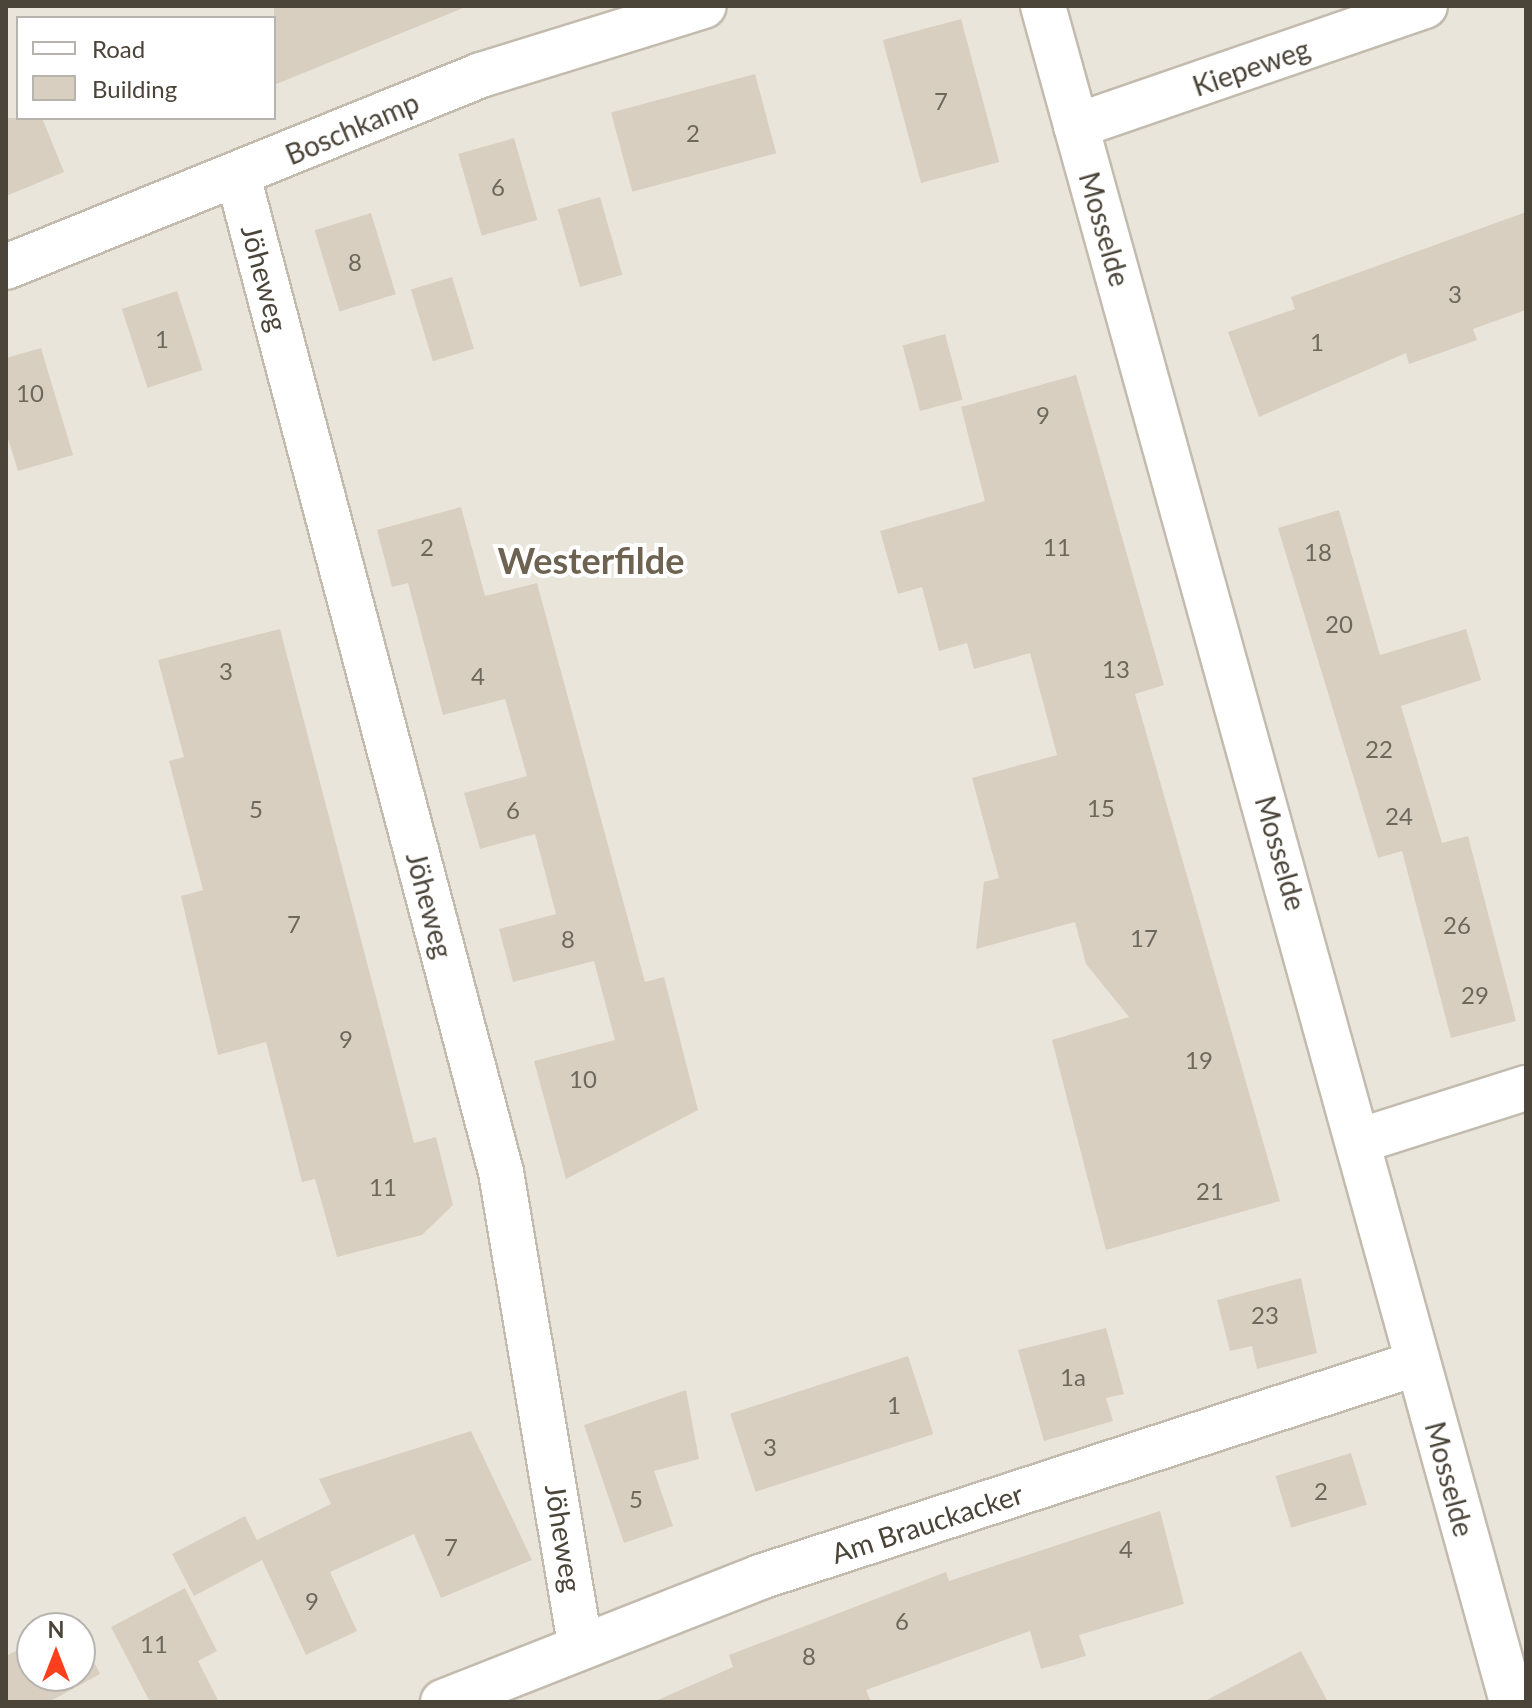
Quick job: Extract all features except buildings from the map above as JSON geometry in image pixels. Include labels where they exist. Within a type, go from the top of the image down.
[{"type":"street","name":"Boschkamp","points":[[6,267],[238,176],[481,75],[704,6]]},
{"type":"street","name":"Mosselde","points":[[1043,6],[1362,1140],[1418,1363],[1512,1702]]},
{"type":"street","name":"Kiepeweg","points":[[1076,126],[1425,6]]},
{"type":"street","name":"Jöheweg","points":[[238,176],[501,1172],[580,1643]]},
{"type":"street","points":[[1362,1140],[1526,1088]]},
{"type":"street","name":"Am Brauckacker","points":[[443,1702],[580,1643],[1418,1363]]},
{"type":"shaded area","points":[[6,6],[1526,6],[1526,1702],[6,1702]]},
{"type":"district","name":"Westerfilde","points":[[591,561]]}]
